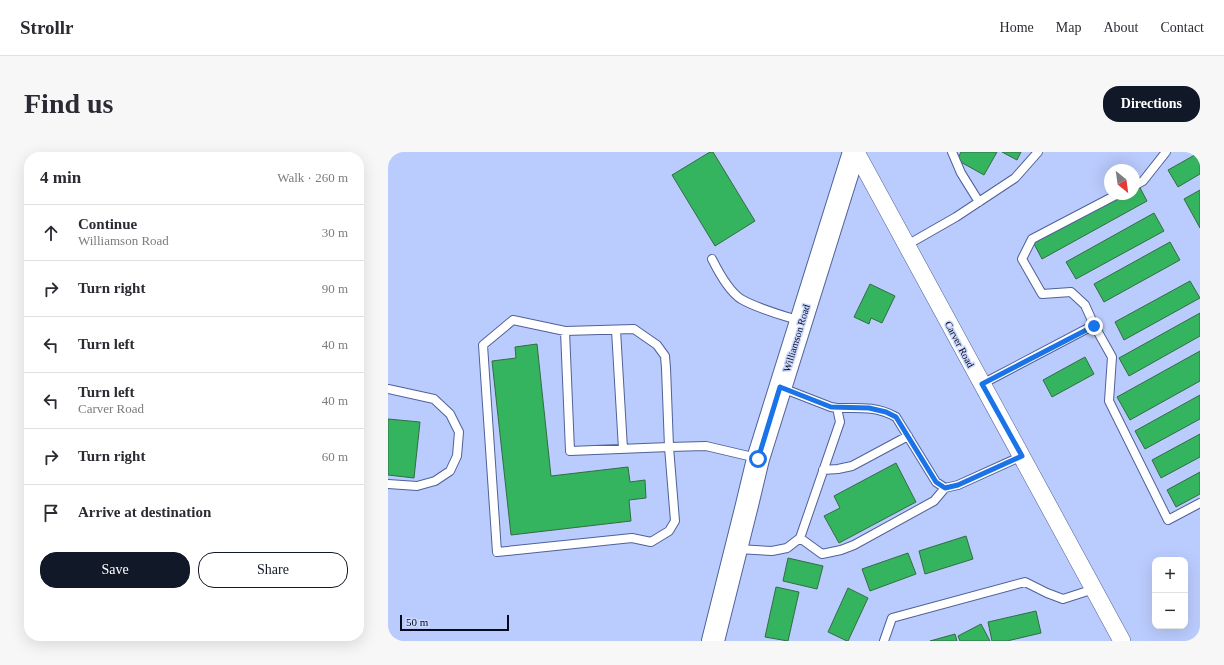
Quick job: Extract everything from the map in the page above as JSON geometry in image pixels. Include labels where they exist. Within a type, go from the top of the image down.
[{"type":"main road","name":"Williamson Road","points":[[713,641],[758,459],[855,152]]},
{"type":"street","name":"Carver Road","points":[[855,152],[1122,641]]},
{"type":"lane","points":[[952,152],[961,173],[979,202]]},
{"type":"lane","points":[[907,245],[956,217],[1015,178],[1038,152]]},
{"type":"lane","points":[[1140,183],[1143,181],[1166,152]]},
{"type":"lane","points":[[1107,200],[1032,239],[1022,259],[1042,294],[1071,292],[1085,305],[1094,326],[1112,357],[1109,401],[1168,520],[1200,503]]},
{"type":"lane","points":[[712,259],[723,280],[740,299],[801,321]]},
{"type":"lane","points":[[513,320],[565,331],[616,330],[634,329],[657,345],[665,356],[669,447],[675,522],[669,531],[651,542],[632,538],[497,552],[483,345],[513,320]]},
{"type":"lane","points":[[982,384],[1094,326]]},
{"type":"lane","points":[[616,330],[623,449]]},
{"type":"lane","points":[[565,331],[570,451],[706,446],[758,459]]},
{"type":"lane","points":[[780,387],[831,407],[869,408],[886,412],[896,417],[936,482],[945,488]]},
{"type":"lane","points":[[388,389],[434,399],[450,414],[459,432],[457,456],[450,470],[435,481],[417,486],[388,484]]},
{"type":"lane","points":[[736,549],[772,551],[787,548],[800,538],[840,422],[837,408]]},
{"type":"lane","points":[[823,470],[852,466],[908,436]]},
{"type":"lane","points":[[800,538],[822,554],[841,550],[854,545],[934,501],[945,488],[958,485],[1022,456]]},
{"type":"lane","points":[[884,641],[892,618],[1025,582],[1063,599],[1094,589]]},
{"type":"building","points":[[710,152],[713,152],[755,221],[715,246],[672,175]]},
{"type":"building","points":[[961,152],[997,152],[984,175],[957,160]]},
{"type":"building","points":[[1002,152],[1021,152],[1017,160]]},
{"type":"building","points":[[1200,152],[1200,174],[1178,187],[1168,170]]},
{"type":"building","points":[[1140,188],[1147,201],[1042,259],[1033,242],[1109,200],[1140,200]]},
{"type":"building","points":[[1200,190],[1200,228],[1184,199]]},
{"type":"building","points":[[1154,213],[1164,231],[1076,279],[1066,262]]},
{"type":"building","points":[[1170,242],[1180,260],[1104,302],[1094,284]]},
{"type":"building","points":[[1190,281],[1200,298],[1124,340],[1115,322]]},
{"type":"building","points":[[870,284],[895,296],[882,323],[871,318],[869,324],[854,317]]},
{"type":"building","points":[[1200,313],[1200,336],[1129,376],[1119,358]]},
{"type":"building","points":[[537,344],[551,476],[628,467],[630,482],[645,480],[646,498],[629,500],[631,521],[511,535],[492,361],[516,358],[515,347]]},
{"type":"building","points":[[1200,351],[1200,381],[1130,420],[1117,397]]},
{"type":"building","points":[[1085,357],[1094,374],[1052,397],[1043,380]]},
{"type":"building","points":[[1200,395],[1200,419],[1145,449],[1135,431]]},
{"type":"building","points":[[388,419],[420,422],[414,478],[388,475]]},
{"type":"building","points":[[1200,434],[1200,457],[1161,478],[1152,460]]},
{"type":"building","points":[[896,463],[916,502],[839,543],[824,516],[840,508],[834,496]]},
{"type":"building","points":[[1200,472],[1200,494],[1176,507],[1167,490]]},
{"type":"building","points":[[966,536],[973,559],[925,574],[919,551]]},
{"type":"building","points":[[908,553],[916,574],[870,591],[862,569]]},
{"type":"building","points":[[788,558],[823,566],[817,589],[783,581]]},
{"type":"building","points":[[776,587],[799,592],[788,641],[765,637]]},
{"type":"building","points":[[848,588],[868,598],[847,641],[828,632]]},
{"type":"building","points":[[1036,611],[1041,633],[1007,641],[992,641],[988,622]]},
{"type":"building","points":[[981,624],[990,641],[960,641],[958,636]]},
{"type":"building","points":[[955,634],[957,641],[930,641]]},
{"type":"route","points":[[758,459],[780,387],[831,407],[869,408],[886,412],[896,417],[936,482],[945,488],[958,485],[1022,456],[982,384],[1094,326]]}]
